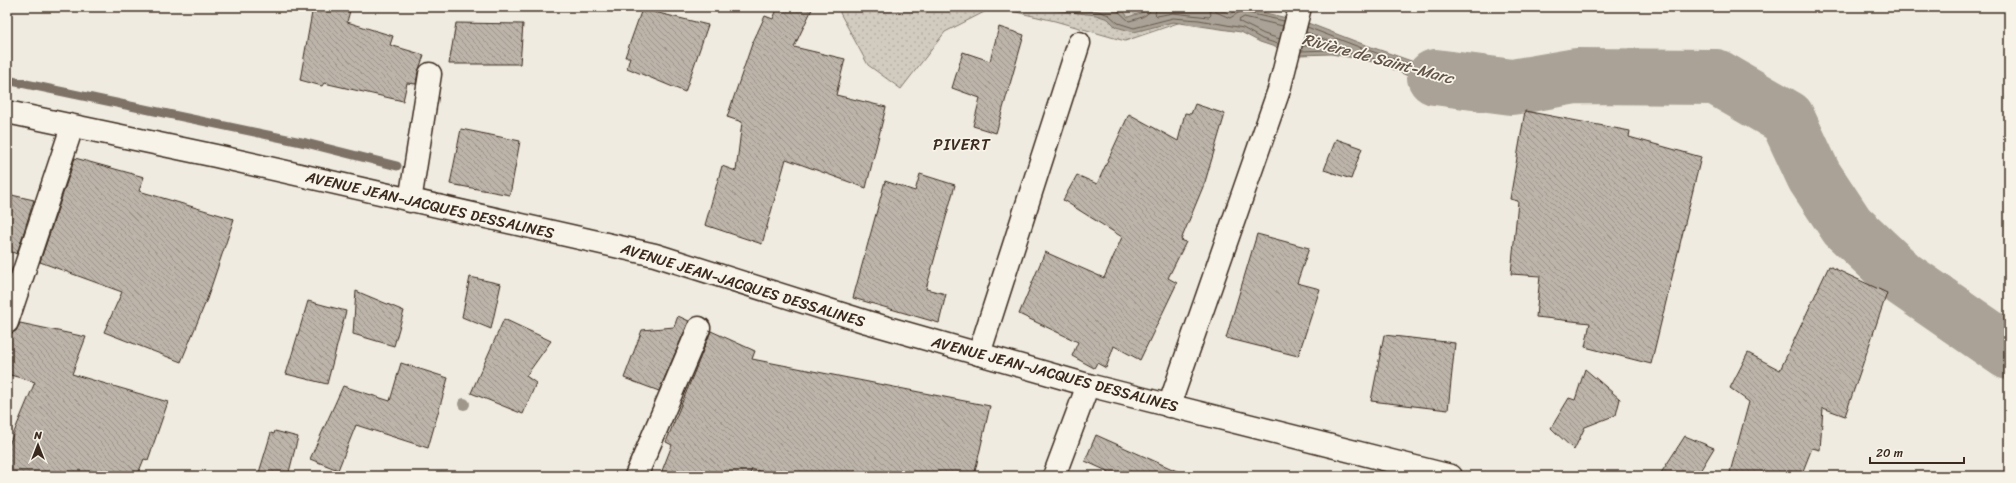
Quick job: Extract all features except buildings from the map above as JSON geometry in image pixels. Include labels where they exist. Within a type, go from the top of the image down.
[{"type":"street","points":[[1169,406],[1279,90],[1300,7]]},
{"type":"street","points":[[979,354],[1079,43]]},
{"type":"street","points":[[410,201],[430,74]]},
{"type":"street","name":"AVENUE JEAN-JACQUES DESSALINES","points":[[7,112],[72,127],[216,156],[655,256],[867,322],[1088,385],[1424,473],[1451,476]]},
{"type":"street","points":[[7,322],[72,127]]},
{"type":"street","points":[[636,476],[699,328]]},
{"type":"street","points":[[1054,476],[1088,385]]},
{"type":"shaded area","points":[[841,7],[994,7],[945,32],[901,89],[868,65],[840,13]]},
{"type":"shaded area","points":[[994,7],[1225,7],[1125,41],[1055,21]]},
{"type":"water","points":[[1048,7],[1121,8],[1128,17],[1144,12],[1150,7],[1214,7],[1231,14],[1240,7],[1308,23],[1434,69],[1502,82],[1512,87],[1499,93],[1445,88],[1410,77],[1382,64],[1360,59],[1331,54],[1299,55],[1260,42],[1241,32],[1173,22],[1134,32],[1116,27],[1108,19],[1096,15],[1053,10]]},
{"type":"waterway","name":"Rivière de Saint-Marc","points":[[1435,77],[1512,87],[1576,76],[1716,77],[1787,118],[1814,176],[1847,226],[1902,278],[2009,352]]},
{"type":"waterway","points":[[7,80],[306,143],[397,166]]},
{"type":"district","name":"PIVERT","points":[[962,144]]}]
